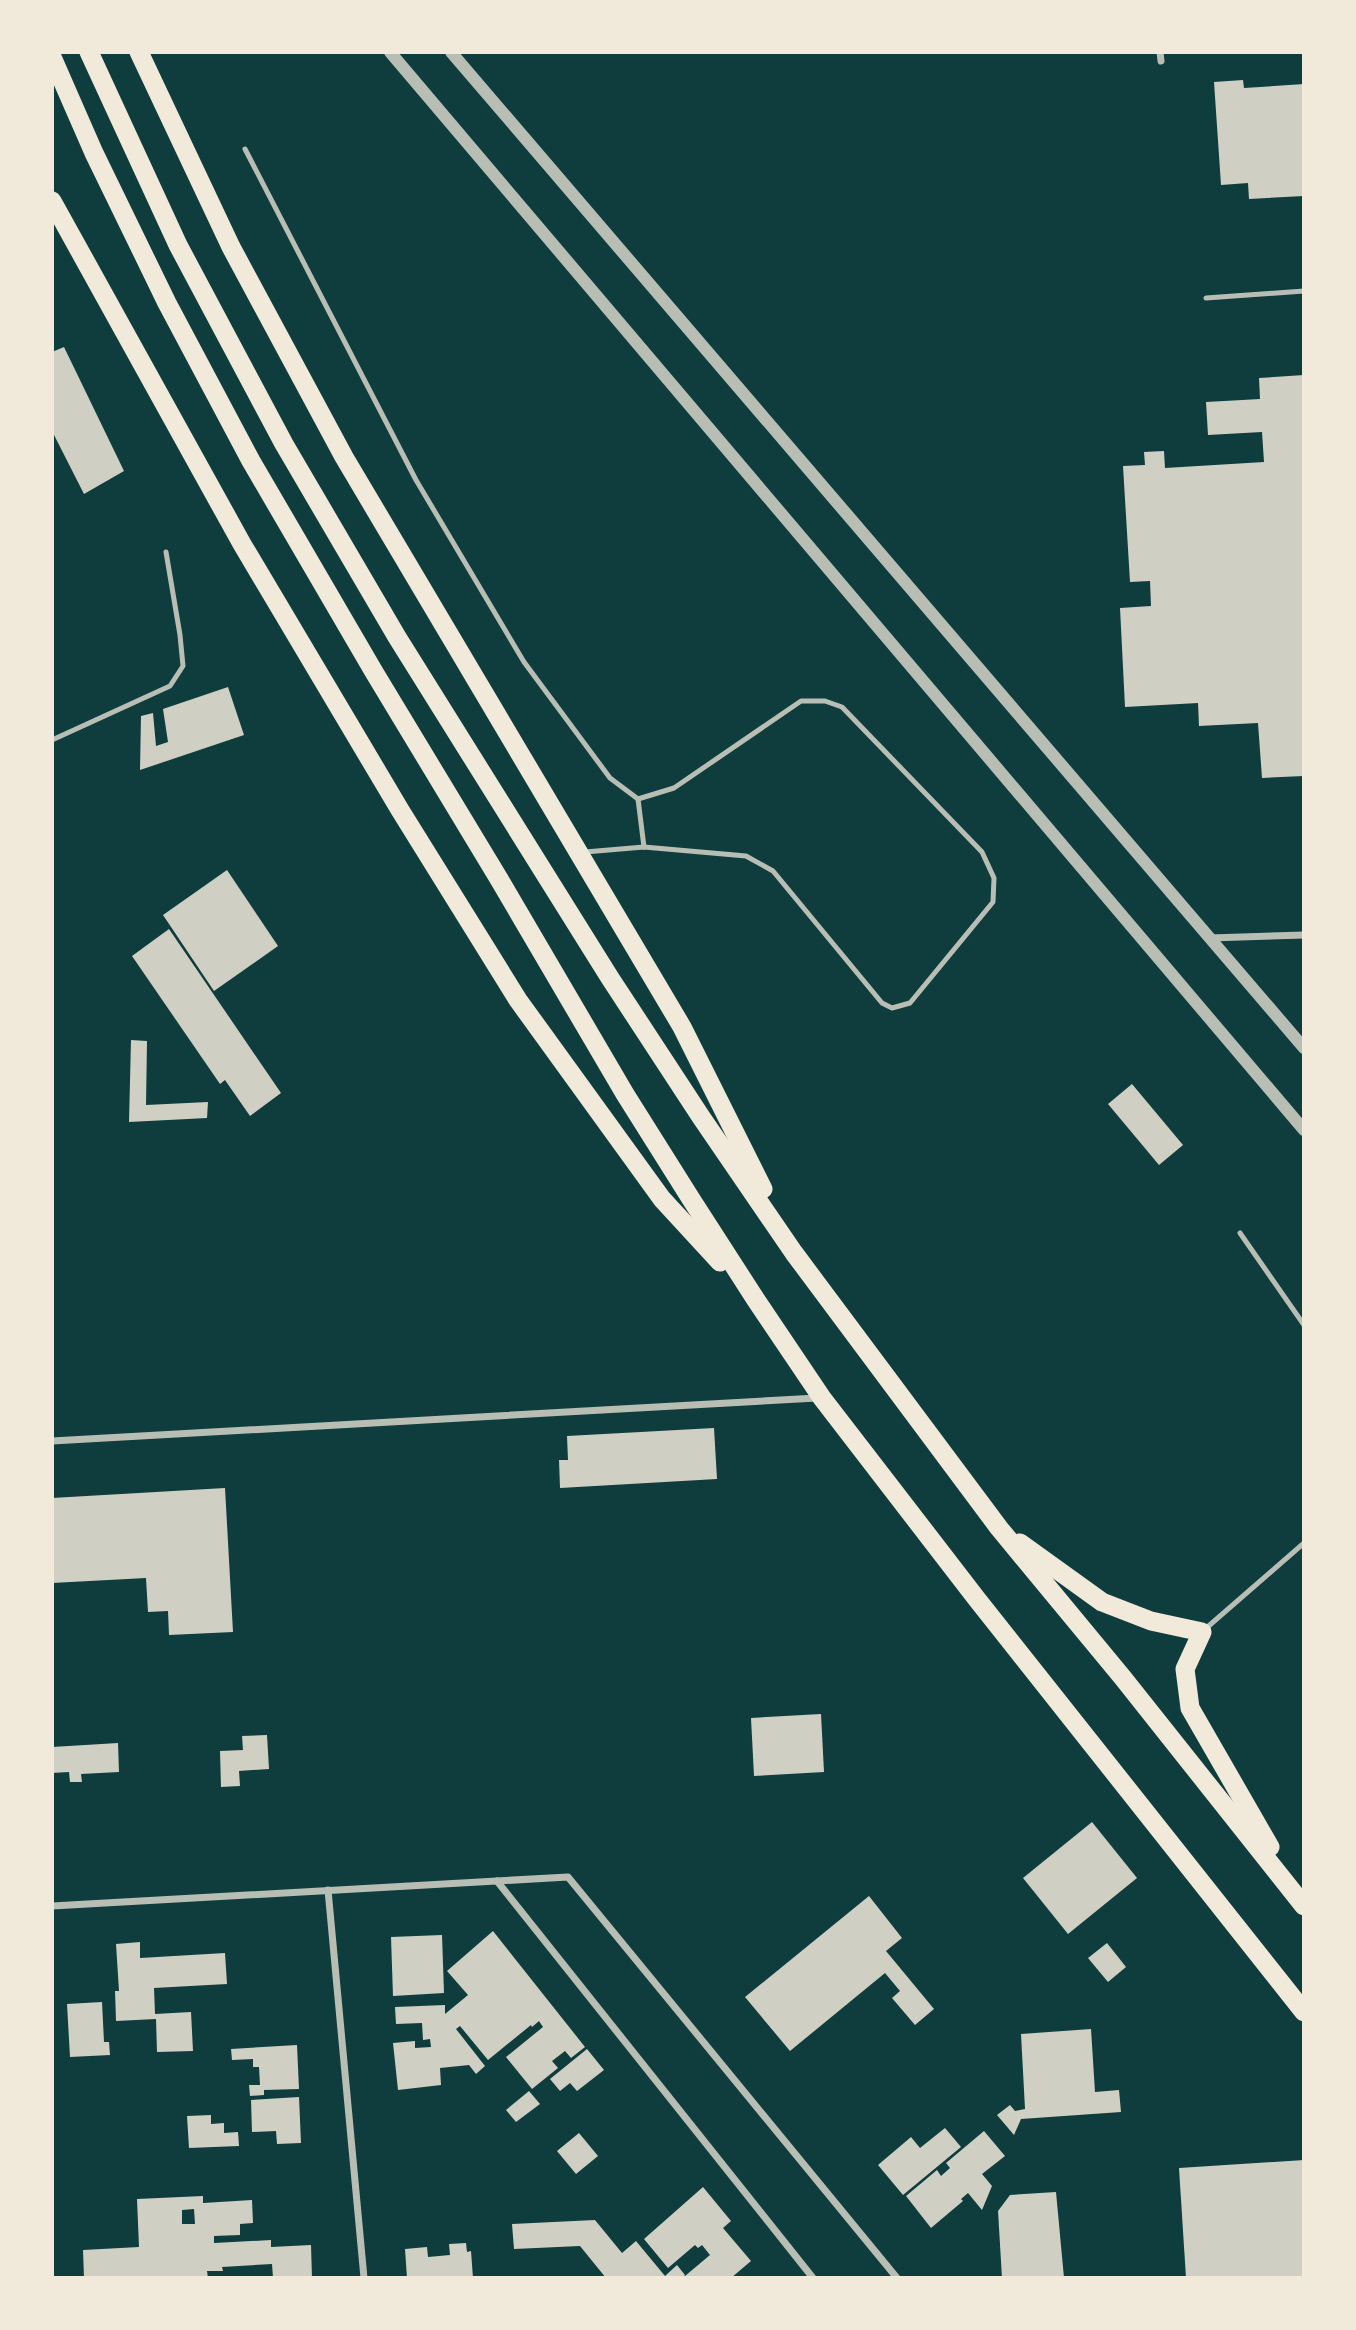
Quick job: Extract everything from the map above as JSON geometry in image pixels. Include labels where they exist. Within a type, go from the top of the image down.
[{"type":"highway","points":[[89,52],[184,257],[284,444],[397,637],[610,978],[794,1253],[999,1528],[1132,1689],[1304,1905]]},
{"type":"highway","points":[[139,52],[231,247],[344,457],[682,1027],[794,1253]]},
{"type":"highway","points":[[52,57],[94,153],[167,303],[251,461],[625,1094],[756,1300],[822,1398],[976,1598],[1304,2012]]},
{"type":"highway","points":[[52,201],[242,544],[400,810],[518,1000],[662,1199],[756,1300]]},
{"type":"highway","points":[[999,1528],[1102,1602],[1151,1621],[1202,1632],[1185,1670],[1190,1708],[1304,1905]]},
{"type":"street","points":[[390,52],[1304,1130]]},
{"type":"street","points":[[451,52],[1304,1048]]},
{"type":"street","points":[[1210,938],[1304,935]]},
{"type":"street","points":[[52,1441],[822,1398]]},
{"type":"street","points":[[52,1906],[568,1877],[897,2277]]},
{"type":"street","points":[[497,1881],[813,2277]]},
{"type":"street","points":[[328,1890],[364,2277]]},
{"type":"lane","points":[[245,149],[416,480],[524,662],[610,778],[638,799],[644,847]]},
{"type":"lane","points":[[1206,298],[1304,291]]},
{"type":"lane","points":[[52,740],[170,686],[183,666],[166,552]]},
{"type":"lane","points":[[578,853],[644,847],[746,856],[773,871],[882,1003],[892,1008],[910,1003],[993,902],[994,878],[982,852],[842,707],[825,701],[801,701],[674,788],[638,799]]},
{"type":"lane","points":[[1240,1233],[1304,1325]]},
{"type":"lane","points":[[1202,1632],[1304,1543]]},
{"type":"building","points":[[1243,80],[1244,88],[1304,84],[1304,196],[1249,199],[1248,183],[1221,185],[1214,82]]},
{"type":"building","points":[[64,347],[124,471],[84,494],[52,431],[52,352]]},
{"type":"building","points":[[1304,375],[1304,776],[1262,778],[1258,723],[1199,726],[1198,703],[1125,707],[1120,608],[1151,606],[1150,581],[1130,582],[1123,466],[1145,465],[1144,452],[1164,451],[1165,468],[1264,462],[1262,432],[1208,435],[1206,402],[1260,399],[1259,378]]},
{"type":"building","points":[[228,687],[244,735],[140,770],[141,716],[153,713],[156,746],[168,742],[163,709]]},
{"type":"building","points":[[227,870],[278,946],[214,991],[163,915]]},
{"type":"building","points":[[169,929],[281,1093],[250,1116],[225,1080],[220,1084],[132,956]]},
{"type":"building","points":[[131,1040],[147,1041],[146,1105],[208,1102],[207,1118],[129,1122]]},
{"type":"building","points":[[1132,1084],[1183,1145],[1159,1165],[1108,1104]]},
{"type":"building","points":[[714,1428],[717,1479],[560,1488],[559,1460],[568,1460],[567,1436]]},
{"type":"building","points":[[225,1488],[233,1632],[169,1635],[168,1611],[148,1612],[146,1578],[52,1583],[52,1498]]},
{"type":"building","points":[[821,1714],[824,1772],[754,1776],[751,1718]]},
{"type":"building","points":[[267,1735],[269,1769],[239,1771],[240,1786],[221,1787],[220,1751],[243,1750],[242,1736]]},
{"type":"building","points":[[118,1743],[119,1772],[81,1774],[82,1782],[70,1782],[69,1772],[52,1773],[52,1747]]},
{"type":"building","points":[[1092,1822],[1137,1878],[1068,1934],[1023,1878]]},
{"type":"building","points":[[869,1896],[902,1938],[886,1951],[934,2009],[915,2025],[892,1998],[900,1991],[885,1973],[790,2051],[745,1997]]},
{"type":"building","points":[[493,1931],[585,2047],[571,2058],[565,2051],[552,2061],[558,2068],[532,2089],[506,2057],[543,2027],[539,2021],[488,2060],[460,2026],[456,2029],[485,2066],[476,2074],[469,2065],[440,2068],[441,2085],[398,2090],[393,2043],[415,2041],[415,2048],[431,2047],[430,2039],[423,2040],[422,2023],[396,2024],[395,2007],[445,2005],[445,2014],[468,1995],[447,1971]]},
{"type":"building","points":[[442,1935],[444,1993],[393,1996],[391,1937]]},
{"type":"building","points":[[140,1942],[140,1958],[225,1953],[227,1984],[154,1988],[155,2014],[191,2012],[193,2051],[157,2052],[156,2019],[116,2021],[115,1991],[119,1991],[116,1944]]},
{"type":"building","points":[[1107,1943],[1126,1967],[1108,1982],[1088,1958]]},
{"type":"building","points":[[102,2002],[104,2042],[109,2042],[110,2055],[70,2057],[67,2004]]},
{"type":"building","points":[[1091,2029],[1095,2092],[1119,2090],[1121,2112],[1021,2119],[1014,2135],[997,2115],[1010,2105],[1015,2111],[1025,2109],[1021,2034]]},
{"type":"building","points":[[297,2045],[299,2089],[264,2090],[264,2095],[250,2096],[249,2085],[260,2085],[259,2067],[253,2067],[253,2059],[232,2060],[231,2049]]},
{"type":"building","points":[[587,2049],[604,2070],[577,2091],[570,2083],[560,2091],[550,2079]]},
{"type":"building","points":[[529,2091],[540,2104],[516,2122],[506,2110]]},
{"type":"building","points":[[299,2097],[301,2143],[277,2144],[276,2131],[252,2132],[251,2100]]},
{"type":"building","points":[[211,2115],[211,2124],[224,2123],[224,2133],[238,2132],[239,2146],[189,2148],[187,2116]]},
{"type":"building","points":[[945,2128],[961,2147],[903,2195],[878,2165],[911,2137],[920,2148]]},
{"type":"building","points":[[984,2131],[1005,2156],[982,2174],[992,2186],[982,2210],[968,2193],[961,2199],[963,2201],[931,2228],[906,2196],[937,2170],[941,2176],[950,2168],[946,2163]]},
{"type":"building","points":[[579,2133],[598,2156],[576,2174],[557,2151]]},
{"type":"building","points":[[1304,2160],[1304,2278],[1186,2278],[1179,2168]]},
{"type":"building","points":[[703,2187],[731,2221],[723,2228],[751,2261],[731,2278],[686,2278],[685,2276],[710,2255],[702,2245],[698,2248],[695,2245],[668,2268],[644,2239]]},
{"type":"building","points":[[1056,2192],[1064,2278],[1002,2278],[998,2211],[1010,2195]]},
{"type":"building","points":[[203,2196],[203,2203],[252,2200],[253,2223],[240,2224],[240,2235],[214,2236],[214,2243],[271,2240],[271,2247],[311,2245],[312,2278],[273,2278],[272,2264],[222,2267],[223,2271],[207,2271],[208,2278],[84,2278],[83,2250],[139,2247],[137,2199]],"holes":[[[194,2209],[195,2224],[182,2224],[182,2210]]]},
{"type":"building","points":[[595,2220],[622,2253],[636,2241],[665,2276],[677,2265],[685,2275],[682,2278],[606,2278],[580,2246],[514,2249],[512,2224]]},
{"type":"building","points":[[466,2243],[467,2252],[471,2251],[473,2278],[407,2278],[405,2249],[427,2247],[428,2257],[450,2255],[449,2244]]}]
